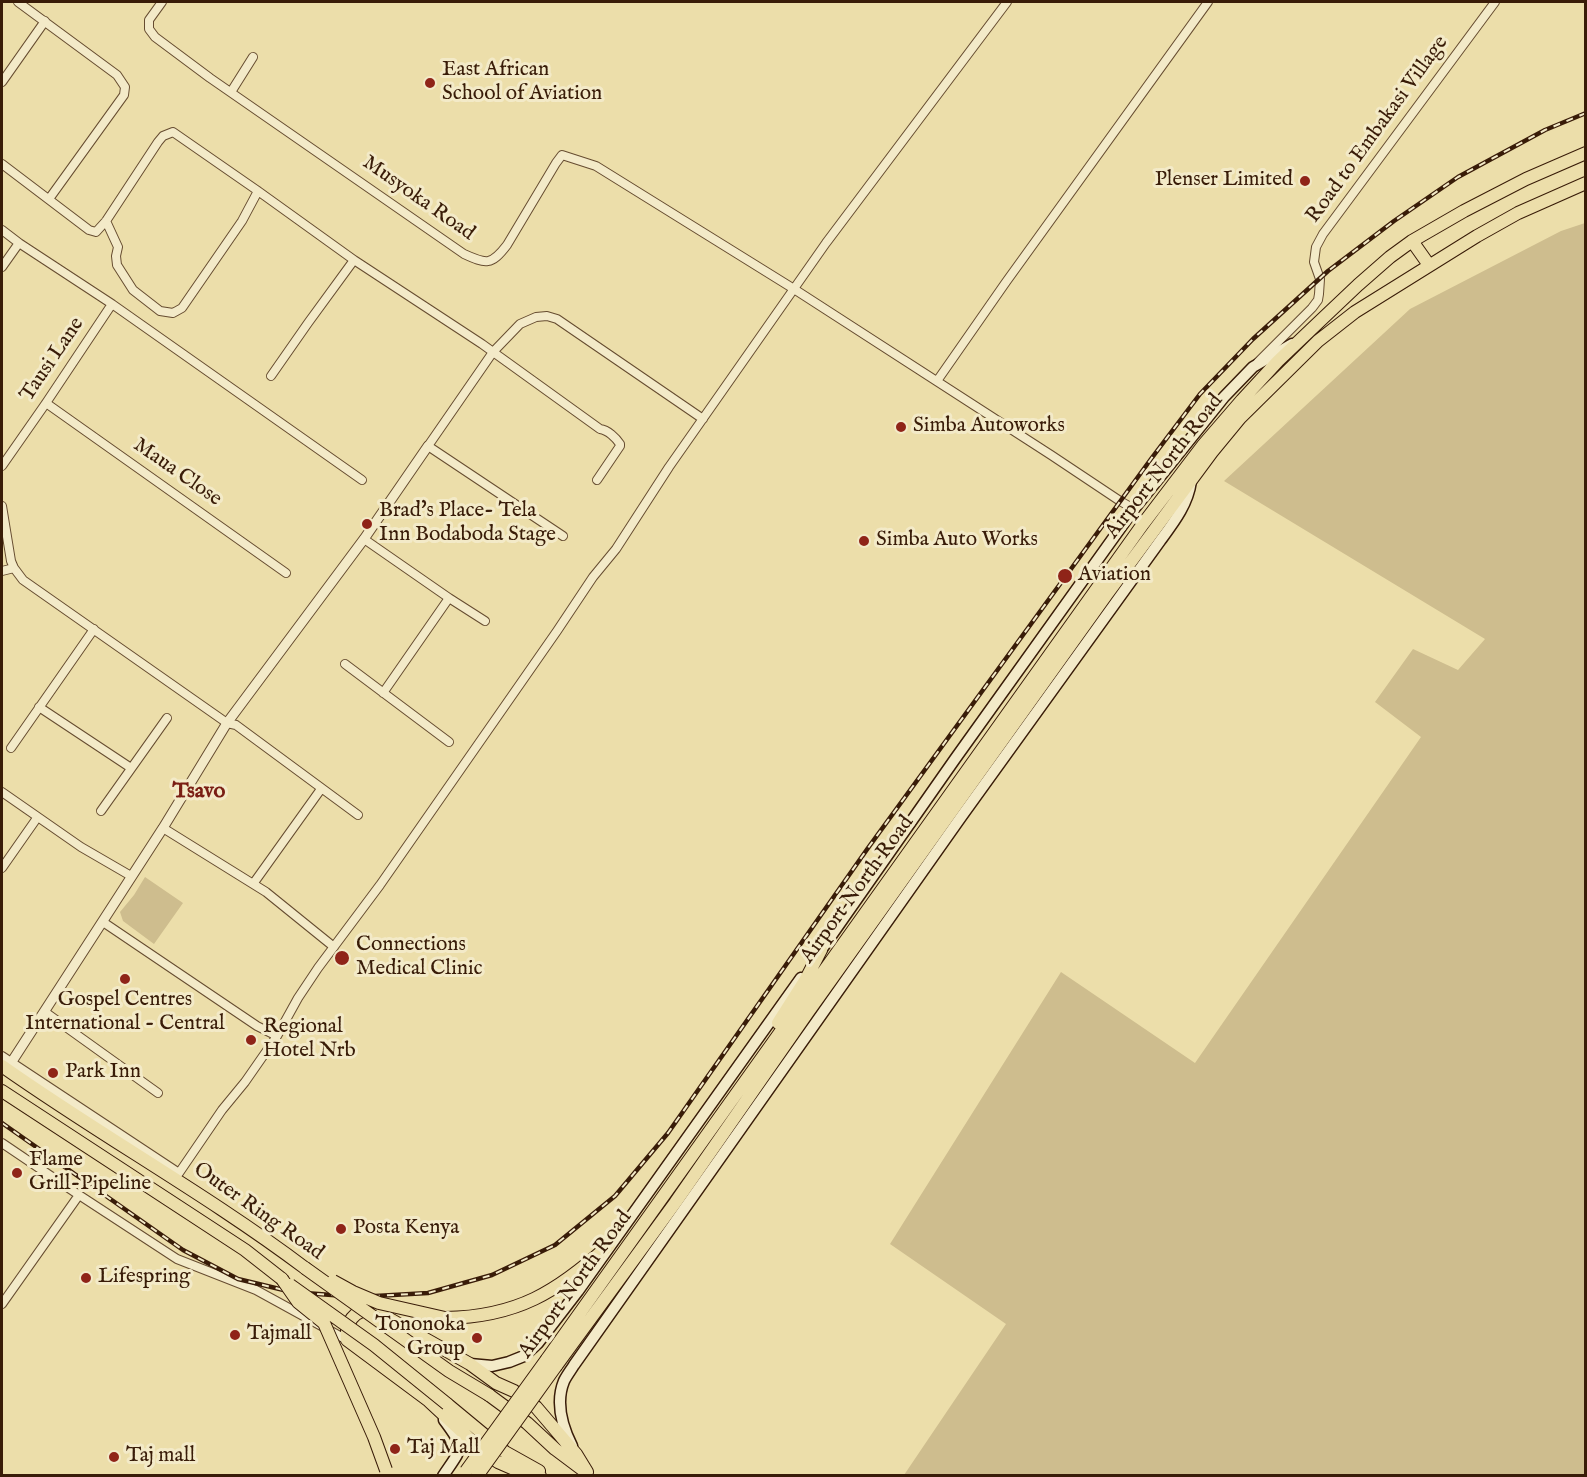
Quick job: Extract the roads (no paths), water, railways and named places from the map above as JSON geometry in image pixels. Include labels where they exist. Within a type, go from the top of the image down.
[{"type":"main road","name":"Airport North Road","points":[[477,1476],[670,1199],[763,1057],[1170,488],[1204,444],[1278,361],[1390,257],[1412,241],[1464,211],[1526,179],[1586,153]]},
{"type":"main road","name":"Airport North Road","points":[[464,1476],[815,1003],[1100,604],[1212,452],[1240,418],[1318,341],[1355,312],[1518,213],[1586,183]]},
{"type":"main road","points":[[1412,241],[1429,266]]},
{"type":"main road","name":"Airport North Road","points":[[470,1364],[479,1366],[501,1364],[517,1359],[531,1351],[538,1343],[1134,509],[1224,397],[1252,367],[1301,339]]},
{"type":"main road","name":"Airport North Road","points":[[576,1454],[561,1416],[560,1398],[564,1380],[968,808],[1165,534],[1190,493],[1192,479]]},
{"type":"main road","points":[[763,1057],[781,1018],[821,950]]},
{"type":"main road","name":"Outer Ring Road","points":[[8,1067],[73,1114],[207,1199],[449,1371],[489,1395],[526,1423],[562,1455],[589,1474]]},
{"type":"main road","name":"Outer Ring Road","points":[[2,1091],[245,1250],[374,1344],[505,1452],[548,1476]]},
{"type":"main road","points":[[305,1268],[379,1303],[445,1318],[467,1318],[495,1313],[527,1303],[569,1279],[609,1245]]},
{"type":"main road","points":[[282,1279],[298,1302],[324,1323],[374,1437],[386,1473]]},
{"type":"main road","points":[[540,1476],[514,1469],[486,1454],[429,1401],[347,1340],[346,1331],[352,1317],[360,1311],[372,1309],[470,1364],[496,1383],[514,1392],[536,1407],[576,1454],[589,1474]]},
{"type":"main road","points":[[429,1401],[458,1439],[459,1452],[443,1476]]},
{"type":"street","points":[[18,2],[117,75],[125,87],[124,95],[49,199]]},
{"type":"street","name":"Musyoka Road","points":[[162,2],[149,20],[149,29],[154,37],[464,254],[481,261],[498,257],[562,155],[596,166],[794,289]]},
{"type":"street","points":[[2,1056],[8,1067],[179,1173],[277,1036],[298,998],[386,877],[577,599],[616,549],[669,467],[826,243],[1007,2]]},
{"type":"street","points":[[938,381],[1006,282],[1208,2]]},
{"type":"street","name":"Road to Embakasi Village","points":[[1252,367],[1312,309],[1318,300],[1320,279],[1314,262],[1316,248],[1323,234],[1495,2]]},
{"type":"street","points":[[2,82],[45,21]]},
{"type":"street","points":[[231,92],[253,57]]},
{"type":"street","points":[[2,164],[89,230],[96,231],[106,221],[158,142],[163,136],[173,132],[354,260],[447,320],[600,429],[604,429],[620,443],[619,449],[597,480]]},
{"type":"street","points":[[106,221],[118,247],[117,265],[133,290],[160,311],[173,313],[182,308],[242,221],[258,191]]},
{"type":"street","points":[[2,230],[112,304],[362,480]]},
{"type":"street","points":[[2,267],[19,243]]},
{"type":"street","points":[[271,376],[354,260]]},
{"type":"street","points":[[794,289],[1134,509]]},
{"type":"street","name":"Tausi Lane","points":[[2,466],[112,304]]},
{"type":"street","points":[[8,1067],[163,828],[226,723],[364,540],[493,352],[520,324],[536,317],[547,316],[557,319],[703,419]]},
{"type":"street","name":"Maua Close","points":[[46,403],[286,573]]},
{"type":"street","points":[[428,446],[562,536]]},
{"type":"street","points":[[2,506],[14,568],[23,580],[226,723],[236,725],[358,815]]},
{"type":"street","points":[[364,540],[485,621]]},
{"type":"street","points":[[2,571],[14,568]]},
{"type":"street","points":[[383,693],[449,598]]},
{"type":"street","points":[[11,748],[94,629]]},
{"type":"street","points":[[345,664],[449,742]]},
{"type":"street","points":[[39,707],[131,768]]},
{"type":"street","points":[[101,811],[167,718]]},
{"type":"street","points":[[253,884],[321,789]]},
{"type":"street","points":[[2,792],[81,847],[131,876]]},
{"type":"street","points":[[2,868],[37,818]]},
{"type":"street","points":[[163,828],[279,902],[334,947]]},
{"type":"street","points":[[103,922],[257,1026],[277,1036]]},
{"type":"street","points":[[45,1012],[158,1093]]},
{"type":"street","points":[[2,1143],[177,1259],[256,1290],[347,1340]]},
{"type":"street","points":[[2,1304],[79,1195]]},
{"type":"railway","points":[[2,1123],[183,1250],[238,1279],[292,1292],[358,1297],[428,1293],[492,1275],[555,1245],[615,1196],[668,1133],[868,848],[1200,394],[1253,339],[1328,271],[1394,221],[1458,177],[1545,130],[1586,113]]},
{"type":"place","name":"East African School of Aviation","points":[[430,83]]},
{"type":"place","name":"Plenser Limited","points":[[1305,181]]},
{"type":"place","name":"Simba Autoworks","points":[[901,427]]},
{"type":"place","name":"Brad's Place- Tela Inn Bodaboda Stage","points":[[367,524]]},
{"type":"place","name":"Simba Auto Works","points":[[864,541]]},
{"type":"place","name":"Aviation","points":[[1065,576]]},
{"type":"place","name":"Connections Medical Clinic","points":[[342,958]]},
{"type":"place","name":"Gospel Centres International - Central","points":[[125,979]]},
{"type":"place","name":"Regional Hotel Nrb","points":[[251,1040]]},
{"type":"place","name":"Park Inn","points":[[53,1073]]},
{"type":"place","name":"Flame Grill-Pipeline","points":[[17,1173]]},
{"type":"place","name":"Posta Kenya","points":[[341,1229]]},
{"type":"place","name":"Lifespring","points":[[86,1278]]},
{"type":"place","name":"Tajmall","points":[[235,1335]]},
{"type":"place","name":"Tononoka Group","points":[[477,1338]]},
{"type":"place","name":"Taj Mall","points":[[395,1449]]},
{"type":"place","name":"Taj mall","points":[[114,1457]]},
{"type":"district","name":"Tsavo","points":[[199,792]]}]
